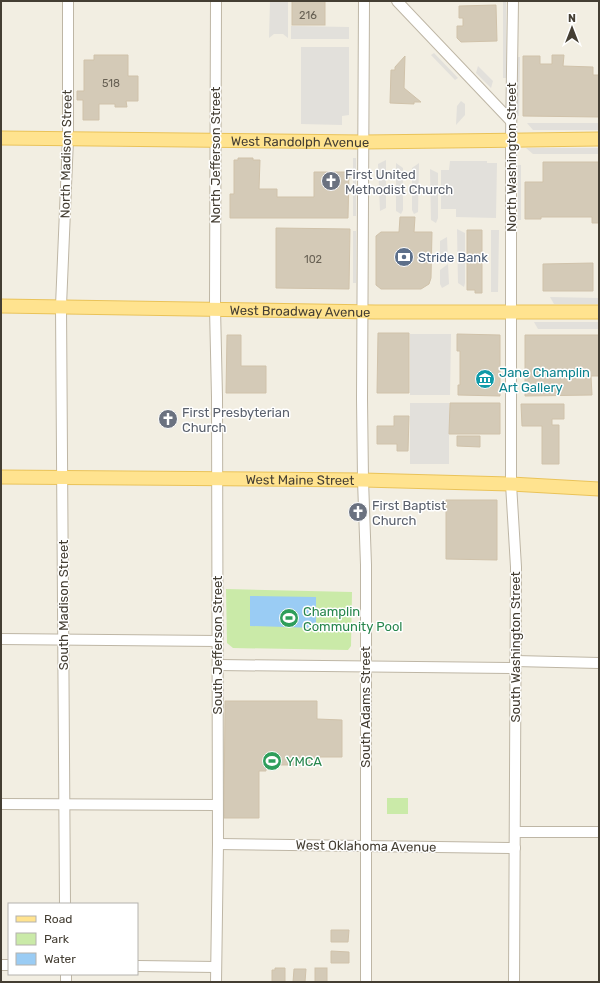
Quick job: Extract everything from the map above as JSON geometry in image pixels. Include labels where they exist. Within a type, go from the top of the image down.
[{"type":"main road","name":"West Randolph Avenue","points":[[1,138],[363,142],[599,139]]},
{"type":"main road","name":"West Broadway Avenue","points":[[1,306],[215,308],[363,312],[599,312]]},
{"type":"main road","name":"West Maine Street","points":[[1,477],[217,480],[362,480],[511,484],[599,489]]},
{"type":"street","name":"North Madison Street","points":[[61,306],[68,139],[68,1]]},
{"type":"street","name":"North Jefferson Street","points":[[215,308],[216,1]]},
{"type":"street","name":"South Adams Street","points":[[364,1],[362,480],[366,565],[366,982]]},
{"type":"street","points":[[397,1],[511,121]]},
{"type":"street","name":"North Washington Street","points":[[512,313],[511,121],[513,1]]},
{"type":"street","name":"South Madison Street","points":[[61,306],[65,903]]},
{"type":"street","name":"South Jefferson Street","points":[[215,308],[218,397],[218,844],[216,982]]},
{"type":"street","name":"South Washington Street","points":[[512,313],[511,484],[516,567],[514,982]]},
{"type":"street","points":[[1,639],[217,641]]},
{"type":"street","points":[[218,665],[365,666],[599,663]]},
{"type":"street","points":[[1,804],[217,805]]},
{"type":"street","points":[[515,832],[599,832]]},
{"type":"street","name":"West Oklahoma Avenue","points":[[218,844],[515,848]]},
{"type":"street","points":[[138,966],[216,967]]},
{"type":"green space","name":"Champlin Community Pool","points":[[226,589],[352,592],[351,646],[348,650],[233,648],[227,643]]},
{"type":"green space","points":[[387,798],[408,798],[408,814],[387,814]]},
{"type":"shaded area","points":[[270,1],[288,1],[288,38],[283,34],[274,34],[269,38]]},
{"type":"shaded area","points":[[503,2],[506,2],[506,78],[503,78]]},
{"type":"shaded area","points":[[291,26],[349,27],[349,39],[291,39]]},
{"type":"shaded area","points":[[301,47],[349,47],[349,115],[342,116],[342,125],[301,124]]},
{"type":"shaded area","points":[[434,53],[458,78],[455,80],[431,55]]},
{"type":"shaded area","points":[[516,57],[520,57],[519,116],[516,116]]},
{"type":"shaded area","points":[[478,66],[493,81],[491,88],[476,73]]},
{"type":"shaded area","points":[[461,101],[465,104],[465,115],[456,125],[457,106]]},
{"type":"shaded area","points":[[527,123],[599,123],[599,130],[533,130]]},
{"type":"shaded area","points":[[526,148],[599,148],[599,154],[533,154]]},
{"type":"shaded area","points":[[353,158],[356,158],[356,216],[353,216]]},
{"type":"shaded area","points":[[386,160],[386,208],[380,211],[378,164]]},
{"type":"shaded area","points":[[450,161],[487,161],[487,163],[497,163],[496,218],[456,217],[456,209],[441,209],[441,170],[449,170]]},
{"type":"shaded area","points":[[396,163],[403,168],[403,210],[401,214],[396,211]]},
{"type":"shaded area","points":[[419,163],[418,212],[414,214],[412,210],[412,168]]},
{"type":"shaded area","points":[[518,165],[521,165],[521,220],[518,220]]},
{"type":"shaded area","points":[[430,169],[438,173],[438,218],[436,223],[431,220]]},
{"type":"shaded area","points":[[457,229],[465,233],[464,287],[458,283]]},
{"type":"shaded area","points":[[491,230],[499,230],[498,292],[491,292]]},
{"type":"shaded area","points":[[353,231],[356,231],[356,283],[353,283]]},
{"type":"shaded area","points":[[447,237],[448,262],[440,257],[440,241]]},
{"type":"shaded area","points":[[448,264],[449,284],[442,288],[440,284],[440,270]]},
{"type":"shaded area","points":[[550,297],[598,298],[599,304],[554,304]]},
{"type":"shaded area","points":[[534,322],[599,322],[599,329],[538,329]]},
{"type":"shaded area","points":[[410,334],[451,334],[450,395],[410,395]]},
{"type":"shaded area","points":[[410,403],[449,403],[449,464],[410,464]]},
{"type":"water","name":"Champlin Community Pool","points":[[250,596],[316,597],[316,628],[250,626]]},
{"type":"building","points":[[292,1],[325,1],[325,25],[292,25]]},
{"type":"building","points":[[496,5],[497,41],[461,42],[457,38],[457,26],[463,26],[463,18],[459,18],[459,6]]},
{"type":"building","points":[[94,55],[128,55],[128,76],[138,76],[138,101],[126,101],[127,107],[115,107],[115,104],[99,104],[99,120],[83,120],[83,100],[77,100],[77,91],[84,91],[84,60],[94,60]]},
{"type":"building","points":[[552,55],[564,55],[563,66],[593,67],[593,75],[599,75],[599,117],[523,116],[523,56],[540,56],[540,64],[552,64]]},
{"type":"building","points":[[405,56],[404,88],[421,102],[414,102],[414,104],[390,103],[391,70],[395,70],[395,67]]},
{"type":"building","name":"First United Methodist Church","points":[[238,158],[253,158],[253,160],[260,160],[259,189],[277,189],[277,197],[314,197],[314,172],[349,172],[348,218],[230,218],[230,194],[234,194],[234,160],[238,160]]},
{"type":"building","points":[[543,162],[599,162],[599,223],[592,223],[592,217],[541,217],[541,219],[525,219],[525,182],[543,182]]},
{"type":"building","name":"Stride Bank","points":[[400,217],[415,217],[414,232],[432,232],[431,278],[429,284],[421,289],[381,289],[376,285],[376,236],[381,232],[399,232]]},
{"type":"building","points":[[276,228],[350,229],[349,289],[276,288]]},
{"type":"building","points":[[467,230],[482,230],[482,293],[475,293],[475,290],[467,290]]},
{"type":"building","points":[[593,263],[593,291],[543,291],[543,264]]},
{"type":"building","points":[[378,333],[409,333],[409,393],[377,393]]},
{"type":"building","points":[[457,334],[500,335],[500,396],[458,395],[458,385],[460,385],[460,351],[457,351]]},
{"type":"building","points":[[227,335],[241,335],[241,366],[266,366],[266,393],[226,393]]},
{"type":"building","points":[[525,335],[599,335],[599,376],[591,376],[592,395],[525,396]]},
{"type":"building","points":[[450,403],[500,403],[500,434],[449,434]]},
{"type":"building","points":[[521,404],[564,404],[564,419],[552,419],[552,425],[559,425],[559,464],[542,464],[542,426],[522,426]]},
{"type":"building","points":[[394,416],[409,416],[408,451],[397,451],[397,444],[377,444],[377,426],[394,426]]},
{"type":"building","points":[[457,436],[480,436],[480,447],[457,446]]},
{"type":"building","points":[[446,500],[497,500],[497,560],[446,559]]},
{"type":"building","name":"YMCA","points":[[225,701],[317,701],[317,719],[342,720],[342,757],[320,757],[320,765],[266,765],[266,771],[259,771],[259,818],[224,818]]},
{"type":"building","points":[[331,930],[349,930],[348,942],[331,942]]},
{"type":"building","points":[[331,951],[349,952],[349,963],[331,963]]},
{"type":"building","points":[[275,968],[285,968],[285,982],[272,982],[272,970],[275,970]]},
{"type":"building","points":[[315,968],[327,968],[327,982],[315,982]]},
{"type":"building","points":[[294,969],[306,969],[305,982],[293,982]]},
{"type":"place","name":"First United Methodist Church","points":[[331,181]]},
{"type":"place","name":"Stride Bank","points":[[404,257]]},
{"type":"place","name":"Jane Champlin Art Gallery","points":[[485,379]]},
{"type":"place","name":"First Presbyterian Church","points":[[168,419]]},
{"type":"place","name":"First Baptist Church","points":[[358,512]]},
{"type":"place","name":"Champlin Community Pool","points":[[289,618]]},
{"type":"place","name":"YMCA","points":[[272,761]]}]
